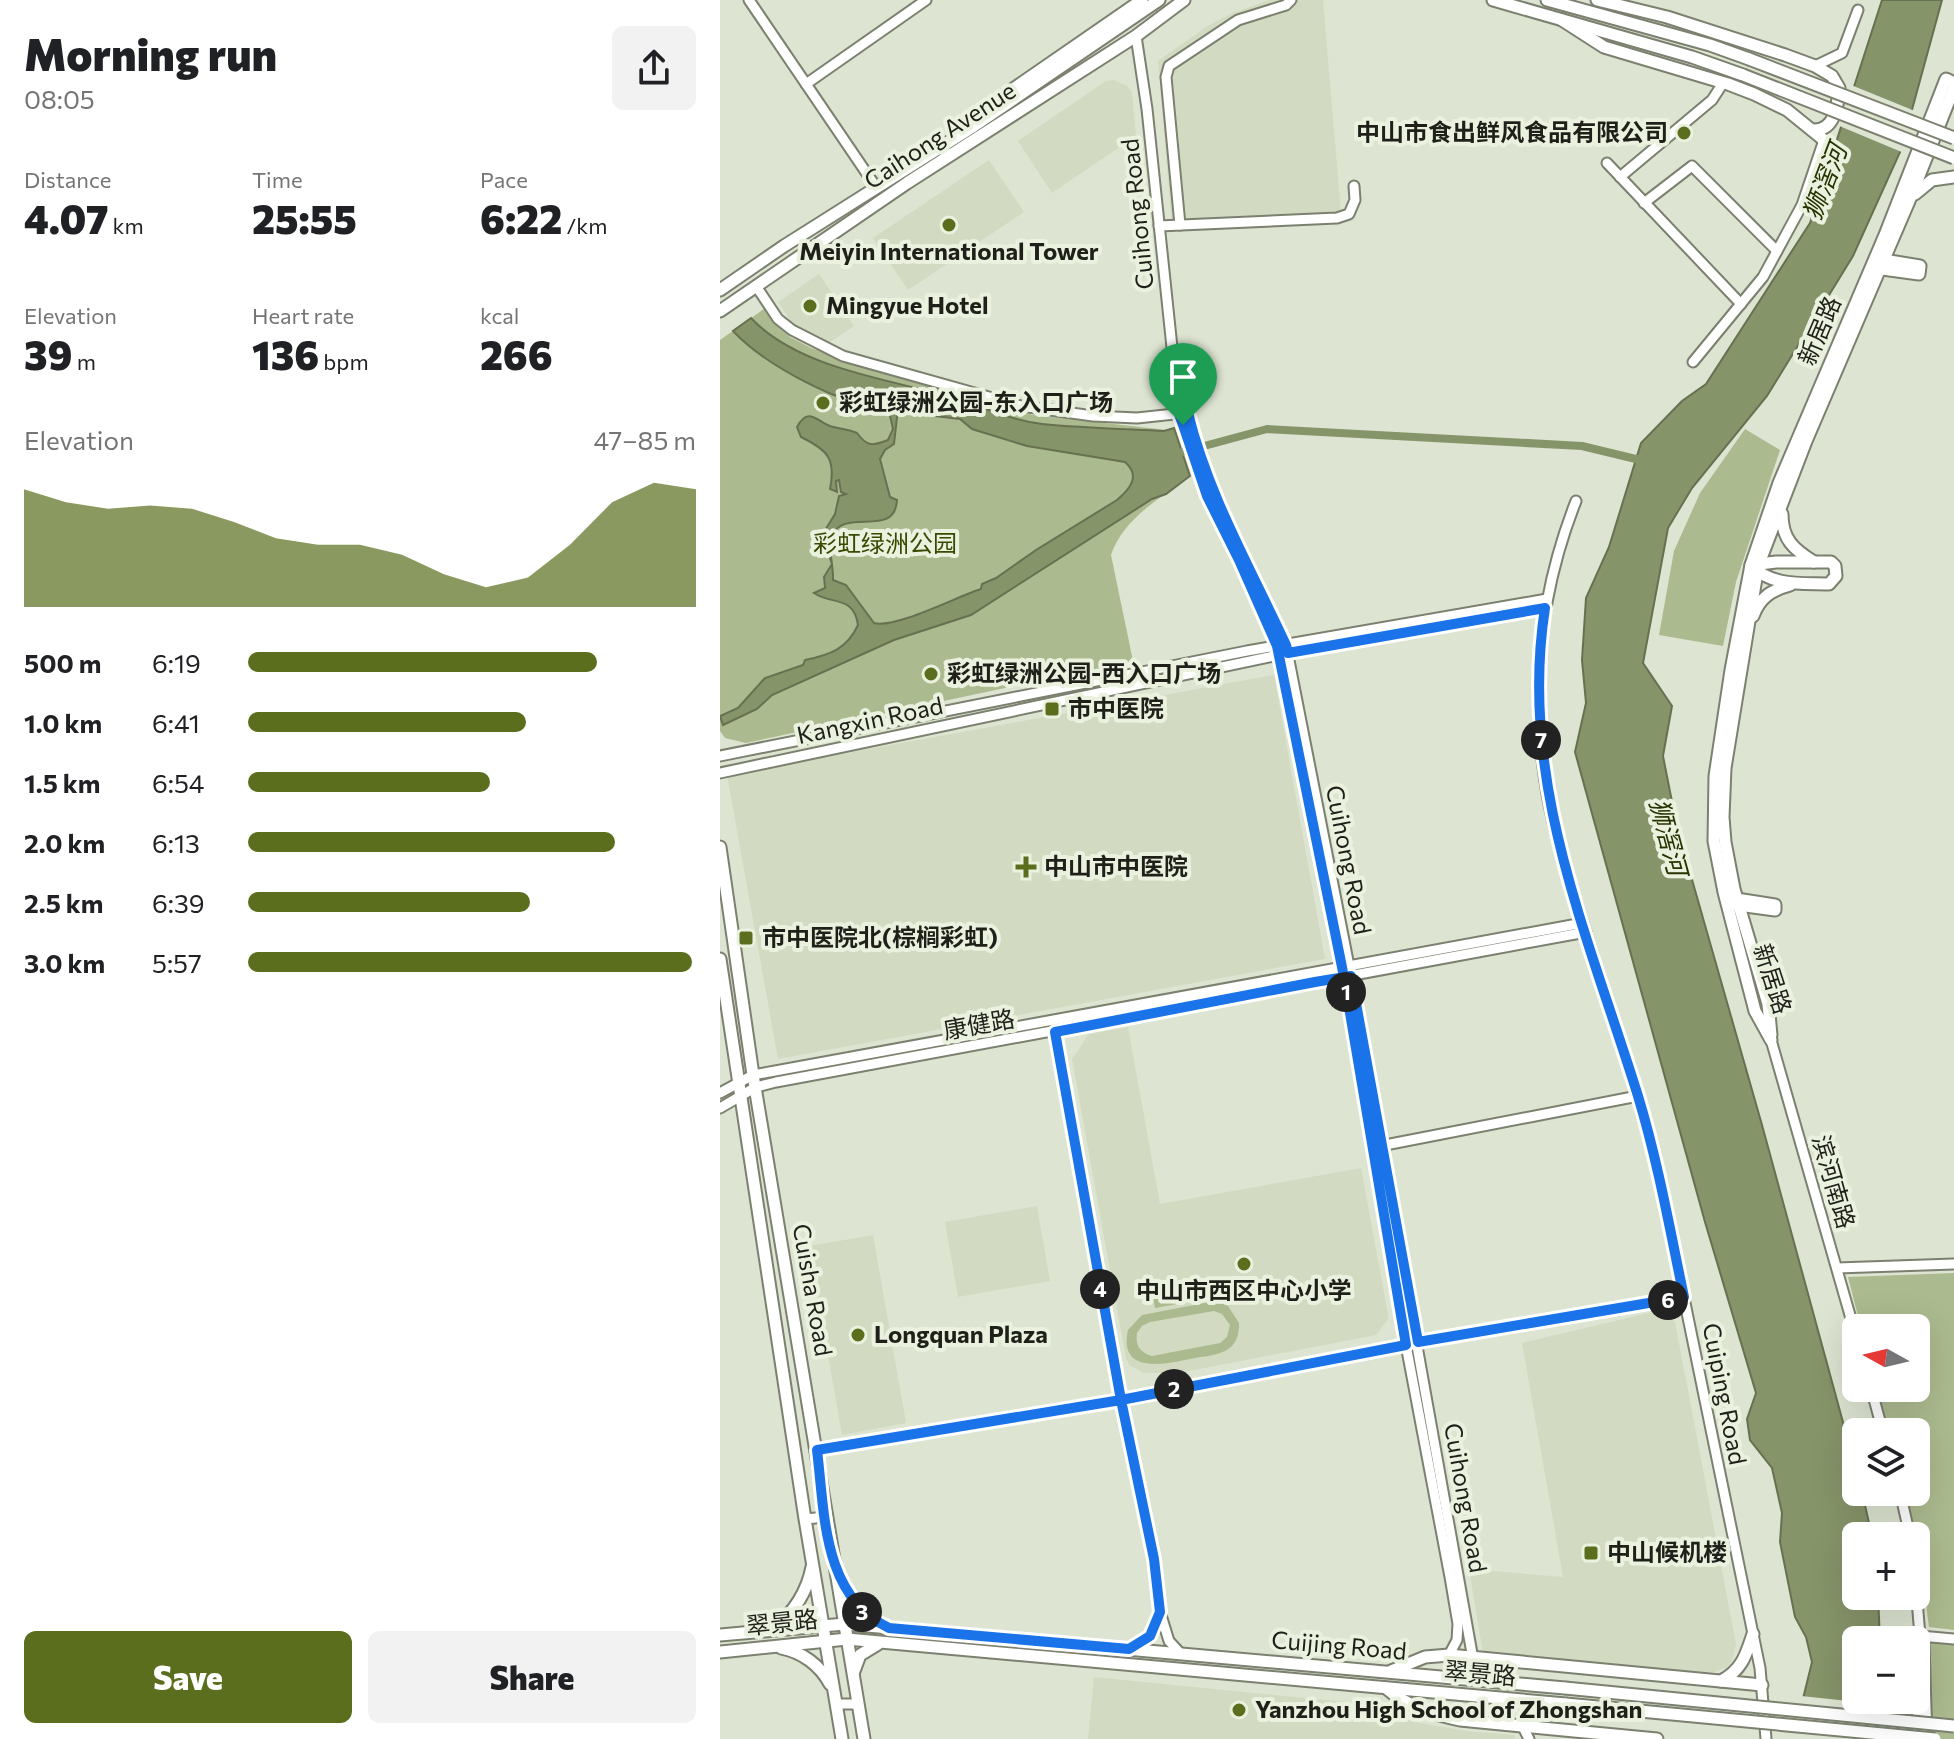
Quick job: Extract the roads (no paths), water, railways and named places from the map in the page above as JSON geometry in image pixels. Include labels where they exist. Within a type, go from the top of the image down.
[{"type":"main road","points":[[974,126],[990,105],[1142,0]]},
{"type":"main road","name":"Caihong Avenue","points":[[720,290],[1041,82],[1159,0]]},
{"type":"main road","name":"Caihong Avenue","points":[[720,311],[907,183],[1136,36],[1184,0]]},
{"type":"main road","points":[[1493,0],[1692,57],[1954,158]]},
{"type":"main road","points":[[1547,0],[1749,59],[1954,137]]},
{"type":"main road","points":[[1560,4],[1575,0],[1669,34]]},
{"type":"main road","points":[[1597,0],[1667,17],[1815,66],[1832,76],[1839,88],[1838,103],[1828,127],[1812,130]]},
{"type":"main road","points":[[1562,20],[1604,47],[1723,83],[1787,110],[1824,140]]},
{"type":"main road","name":"新居路","points":[[1771,1040],[1768,1004],[1714,841],[1715,776],[1731,670],[1779,483],[1932,144],[1954,85],[1946,79],[1905,199]]},
{"type":"main road","points":[[1932,144],[1954,137]]},
{"type":"main road","points":[[1905,199],[1932,180],[1954,177]]},
{"type":"main road","name":"新居路","points":[[1732,901],[1723,805],[1725,768],[1756,566],[1877,264]]},
{"type":"main road","points":[[1783,501],[1783,531],[1788,543],[1812,562]]},
{"type":"main road","points":[[1806,583],[1804,572],[1812,562]]},
{"type":"main road","points":[[1831,562],[1835,566],[1836,576],[1829,584],[1781,583],[1756,566],[1831,562]]},
{"type":"main road","points":[[1746,639],[1763,598],[1774,589],[1806,583]]},
{"type":"main road","name":"Cuisha Road","points":[[720,847],[755,1081],[864,1739]]},
{"type":"main road","name":"Cuisha Road","points":[[720,959],[805,1519],[842,1739]]},
{"type":"main road","points":[[774,1629],[800,1600],[813,1562]]},
{"type":"main road","points":[[834,1565],[843,1588],[858,1608],[889,1628]]},
{"type":"main road","name":"Cuijing Road","points":[[720,1635],[845,1624],[1954,1726]]},
{"type":"main road","points":[[1721,1681],[1734,1673],[1743,1662],[1753,1634]]},
{"type":"main road","name":"翠景路","points":[[720,1652],[847,1639],[1935,1739]]},
{"type":"main road","points":[[854,1676],[856,1661],[865,1650],[885,1643]]},
{"type":"main road","points":[[773,1646],[803,1655],[816,1664],[834,1690]]},
{"type":"main road","points":[[1388,1672],[1425,1657],[1449,1655],[1762,1685]]},
{"type":"main road","points":[[1385,1688],[1407,1704],[1433,1715],[1523,1727],[1543,1734],[1657,1739]]},
{"type":"street","points":[[749,0],[876,187]]},
{"type":"street","points":[[806,84],[926,0]]},
{"type":"street","points":[[1180,225],[1166,77],[1169,66],[1238,20],[1286,5],[1291,0]]},
{"type":"street","points":[[1815,66],[1842,53],[1858,10]]},
{"type":"street","name":"Cuihong Road","points":[[1136,36],[1147,109],[1177,388],[1202,472],[1282,650],[1418,1342],[1473,1659]]},
{"type":"street","points":[[1620,177],[1712,100],[1723,83]]},
{"type":"street","points":[[1693,362],[1763,277],[1802,205],[1824,140]]},
{"type":"street","points":[[1607,163],[1741,304]]},
{"type":"street","points":[[1644,203],[1692,166],[1777,251]]},
{"type":"street","points":[[1154,182],[1178,181]]},
{"type":"street","points":[[1159,226],[1337,218],[1349,214],[1355,200],[1354,186]]},
{"type":"street","points":[[756,286],[778,319],[792,330],[843,356],[1021,406],[1107,417],[1185,419]]},
{"type":"street","name":"Cuiping Road","points":[[1576,501],[1562,540],[1546,604],[1539,694],[1544,771],[1559,846],[1638,1096],[1661,1186],[1753,1634],[1762,1685],[1766,1739]]},
{"type":"street","name":"Kangxin Road","points":[[720,756],[1282,650],[1546,604]]},
{"type":"street","name":"Kangxin Road","points":[[720,773],[1282,650]]},
{"type":"street","name":"康健路","points":[[755,1081],[1054,1020],[1346,972],[1584,928]]},
{"type":"street","name":"Cuihong Road","points":[[1346,972],[1406,1345],[1458,1624],[1457,1640],[1449,1655]]},
{"type":"street","name":"康健路","points":[[755,1081],[1055,1032],[1346,972]]},
{"type":"street","points":[[1054,1020],[1121,1400],[1154,1559],[1160,1612],[1169,1641],[1181,1654]]},
{"type":"street","name":"滨河南路","points":[[1771,1040],[1850,1314]]},
{"type":"street","points":[[720,1093],[739,1083],[755,1081]]},
{"type":"street","points":[[720,1108],[741,1097],[755,1081]]},
{"type":"street","points":[[1380,1146],[1638,1096]]},
{"type":"street","points":[[1837,1268],[1954,1264]]},
{"type":"street","points":[[817,1450],[1121,1400],[1418,1342],[1684,1297]]},
{"type":"street","points":[[805,1519],[826,1517]]},
{"type":"street","points":[[1129,1649],[1150,1636],[1160,1612]]},
{"type":"street","points":[[1930,1640],[1954,1639]]},
{"type":"street","points":[[1473,1659],[1477,1669],[1494,1682]]},
{"type":"street","points":[[836,1704],[858,1704]]},
{"type":"street","points":[[1917,1714],[1918,1739]]},
{"type":"street","points":[[1926,1714],[1927,1739]]},
{"type":"street","points":[[1523,1727],[1529,1739]]},
{"type":"water","name":"狮滘河","points":[[1882,0],[1942,0],[1901,150],[1853,256],[1767,396],[1692,488],[1668,528],[1643,663],[1672,706],[1663,756],[1677,827],[1842,1419],[1842,1506],[1865,1506],[1869,1522],[1842,1522],[1842,1610],[1879,1610],[1879,1626],[1842,1626],[1842,1714],[1884,1714],[1885,1739],[1799,1715],[1812,1662],[1806,1637],[1795,1617],[1780,1542],[1782,1513],[1772,1468],[1750,1440],[1747,1419],[1756,1393],[1705,1222],[1575,752],[1586,703],[1582,660],[1586,598],[1609,547],[1641,443],[1682,401],[1706,384],[1810,223]]},
{"type":"water","points":[[751,318],[770,335],[817,360],[948,396],[1006,416],[1042,424],[1164,431],[1174,428],[1190,476],[971,615],[894,640],[772,695],[757,709],[723,725],[720,716],[738,708],[765,678],[837,650],[849,640],[858,625],[856,616],[847,605],[814,593],[825,588],[824,577],[832,564],[822,535],[835,514],[839,496],[846,494],[841,492],[839,480],[836,481],[837,492],[830,489],[832,470],[828,457],[818,446],[801,437],[797,427],[809,416],[830,426],[857,433],[867,443],[874,444],[888,440],[893,429],[889,411],[849,401],[805,382],[747,344],[733,331]],"holes":[[[901,412],[960,419],[972,429],[1027,446],[1125,462],[1132,472],[1132,482],[1117,500],[982,584],[981,589],[896,621],[874,623],[846,585],[833,580],[832,535],[839,527],[848,523],[879,521],[894,512],[897,500],[890,497],[880,459],[885,450],[894,444],[897,417]]]},
{"type":"waterway","points":[[1182,452],[1267,429],[1582,446],[1644,461]]},
{"type":"place","name":"中山市食出鲜风食品有限公司","points":[[1684,133]]},
{"type":"place","name":"Meiyin International Tower","points":[[949,225]]},
{"type":"place","name":"Mingyue Hotel","points":[[810,306]]},
{"type":"place","name":"彩虹绿洲公园-东入口广场","points":[[823,403]]},
{"type":"place","name":"彩虹绿洲公园-西入口广场","points":[[931,674]]},
{"type":"place","name":"市中医院","points":[[1052,709]]},
{"type":"place","name":"中山市中医院","points":[[1026,867]]},
{"type":"place","name":"市中医院北(棕榈彩虹)","points":[[746,938]]},
{"type":"place","name":"中山市西区中心小学","points":[[1244,1264]]},
{"type":"place","name":"Longquan Plaza","points":[[858,1335]]},
{"type":"place","name":"中山候机楼","points":[[1591,1553]]},
{"type":"place","name":"Yanzhou High School of Zhongshan","points":[[1239,1710]]},
{"type":"park label","name":"彩虹绿洲公园","points":[[885,544]]}]
